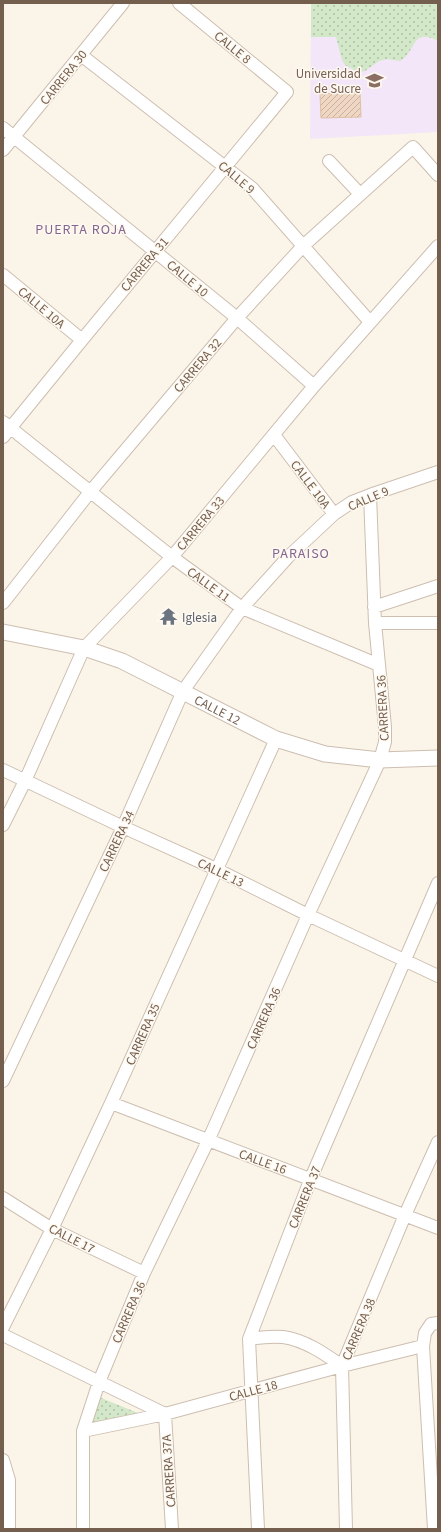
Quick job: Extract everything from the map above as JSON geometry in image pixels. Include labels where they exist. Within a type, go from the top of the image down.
[{"type":"street","name":"CARRERA 30","points":[[3,150],[123,3]]},
{"type":"street","name":"CALLE 8","points":[[179,3],[287,92]]},
{"type":"street","name":"CALLE 9","points":[[81,55],[252,188],[370,322]]},
{"type":"street","name":"CARRERA 31","points":[[6,429],[82,340],[287,92]]},
{"type":"street","name":"CALLE 10","points":[[3,128],[237,318],[314,386]]},
{"type":"street","name":"CARRERA 32","points":[[3,603],[90,492],[237,318],[304,246],[413,147],[438,175]]},
{"type":"street","points":[[329,160],[360,194]]},
{"type":"street","name":"CARRERA 33","points":[[3,825],[25,781],[84,648],[172,557],[314,386],[438,246]]},
{"type":"street","name":"CALLE 10A","points":[[3,275],[82,340]]},
{"type":"street","name":"CALLE 11","points":[[6,429],[90,492],[172,557],[242,608],[379,665]]},
{"type":"street","name":"CALLE 10A","points":[[274,435],[334,514]]},
{"type":"street","name":"CALLE 9","points":[[242,608],[288,557],[334,514],[352,502],[438,472]]},
{"type":"street","name":"CARRERA 36","points":[[83,1529],[83,1431],[99,1382],[144,1273],[208,1141],[308,915],[380,760],[385,742],[385,727],[374,607],[370,495]]},
{"type":"street","points":[[374,607],[438,586]]},
{"type":"street","name":"CARRERA 34","points":[[3,1081],[122,827],[183,691],[242,608]]},
{"type":"street","points":[[375,623],[438,623]]},
{"type":"street","name":"CALLE 12","points":[[3,632],[84,648],[122,661],[276,739],[325,754],[380,760],[438,758]]},
{"type":"street","name":"CARRERA 35","points":[[3,1327],[52,1229],[111,1103],[276,739]]},
{"type":"street","name":"CALLE 13","points":[[3,770],[122,827],[216,869],[308,915],[438,976]]},
{"type":"street","name":"CARRERA 37","points":[[258,1529],[249,1338],[311,1178],[438,883]]},
{"type":"street","name":"CALLE 16","points":[[111,1103],[208,1141],[311,1178],[438,1228]]},
{"type":"street","name":"CARRERA 38","points":[[346,1529],[342,1366],[405,1215],[438,1142]]},
{"type":"street","name":"CALLE 17","points":[[3,1198],[52,1229],[144,1273]]},
{"type":"street","points":[[434,1529],[423,1346],[425,1332],[432,1324],[438,1323]]},
{"type":"street","points":[[3,1335],[164,1414]]},
{"type":"street","points":[[249,1338],[279,1337],[296,1340],[322,1352],[342,1366]]},
{"type":"street","name":"CALLE 18","points":[[83,1431],[164,1414],[342,1366],[423,1346]]},
{"type":"street","name":"CARRERA 37A","points":[[164,1414],[172,1529]]},
{"type":"street","points":[[3,1460],[9,1480],[9,1529]]},
{"type":"shaded area","name":"Universidad de Sucre","points":[[311,3],[438,3],[438,132],[310,139]]},
{"type":"green space","points":[[311,3],[438,3],[438,41],[429,37],[423,37],[415,42],[409,52],[400,61],[387,59],[379,61],[365,71],[358,72],[345,65],[342,60],[336,37],[311,37]]},
{"type":"green space","points":[[99,1397],[138,1413],[90,1423]]},
{"type":"building","points":[[360,92],[361,117],[321,118],[320,94]]},
{"type":"place","name":"Universidad de Sucre","points":[[374,80]]},
{"type":"place","name":"Iglesia","points":[[169,617]]},
{"type":"district","name":"PUERTA ROJA","points":[[81,229]]},
{"type":"district","name":"PARAISO","points":[[301,553]]}]
